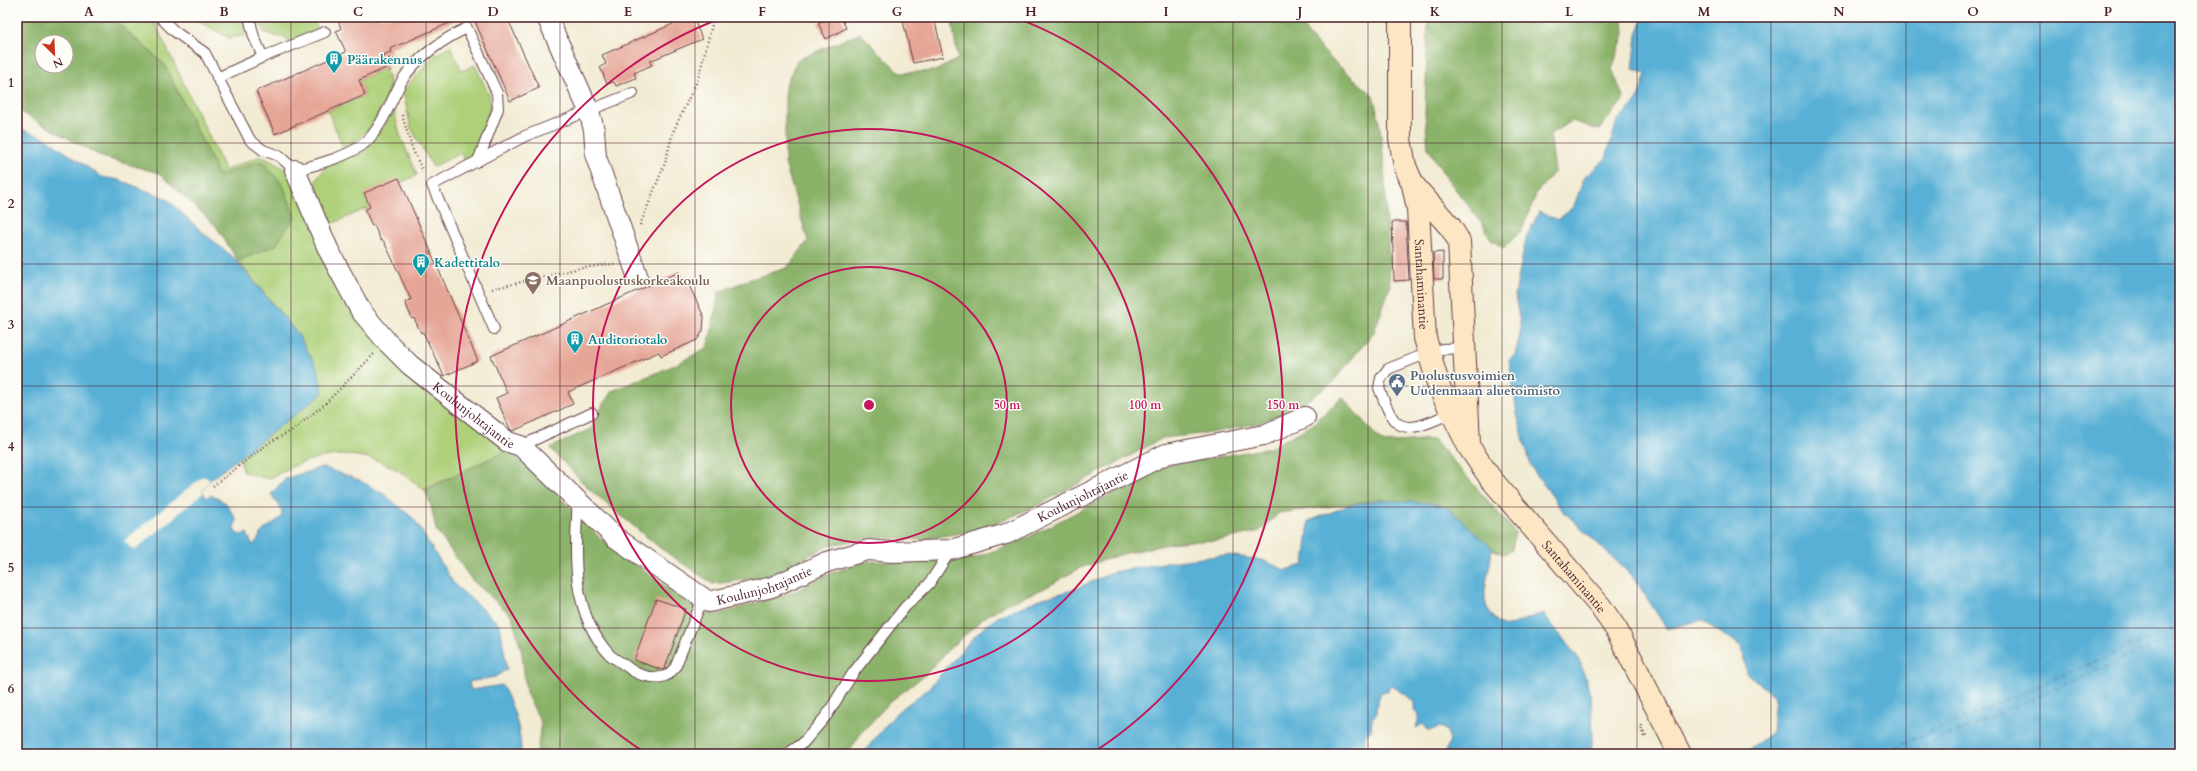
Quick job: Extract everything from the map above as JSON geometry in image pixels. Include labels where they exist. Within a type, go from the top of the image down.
[{"type":"main road","name":"Santahaminantie","points":[[1400,17],[1400,139],[1405,166],[1413,186],[1420,229],[1424,310],[1428,353],[1439,387],[1459,410]]},
{"type":"main road","name":"Santahaminantie","points":[[1413,186],[1451,228],[1459,241],[1464,348],[1459,410],[1469,447],[1491,479],[1600,606],[1622,638],[1680,754]]},
{"type":"street","points":[[547,17],[589,111],[594,130],[596,157],[637,276]]},
{"type":"street","name":"Koulunjohtajantie","points":[[295,170],[328,249],[350,291],[361,311],[387,342],[410,365],[451,399],[508,442],[521,446],[616,538],[709,602],[772,587],[827,562],[868,550],[892,552],[951,550],[1006,534],[1166,454],[1264,435],[1305,416]]},
{"type":"lane","points":[[160,17],[174,31],[205,53],[250,140],[263,150],[279,156],[295,170],[341,156],[367,141],[380,125],[404,78],[448,37],[467,28],[497,93],[498,108],[478,161]]},
{"type":"lane","points":[[250,17],[254,37],[263,57]]},
{"type":"lane","points":[[217,78],[263,57],[325,32]]},
{"type":"lane","points":[[494,329],[432,185],[525,136],[634,93]]},
{"type":"lane","points":[[1459,410],[1422,425],[1403,425],[1394,420],[1379,388],[1381,378],[1388,369],[1428,353],[1464,348]]},
{"type":"lane","points":[[521,446],[592,413]]},
{"type":"lane","points":[[578,501],[575,546],[578,586],[585,615],[598,641],[612,656],[634,671],[650,677],[665,676],[675,668],[703,598]]},
{"type":"lane","points":[[786,754],[803,743],[827,715],[853,673],[905,607],[929,584],[951,550]]},
{"type":"path","points":[[876,17],[876,21],[895,17]]},
{"type":"path","points":[[420,62],[389,59],[395,95],[412,148],[422,172],[432,185]]},
{"type":"path","points":[[212,486],[270,442],[293,430],[326,403],[387,342]]},
{"type":"path","points":[[1641,728],[1640,730],[1644,737]]},
{"type":"green space","points":[[17,17],[111,17],[164,64],[219,175],[262,161],[283,185],[295,217],[276,245],[238,261],[216,226],[159,173],[102,157],[17,110]]},
{"type":"green space","points":[[111,17],[152,17],[225,170],[261,156],[289,171],[355,314],[508,450],[424,490],[394,468],[378,461],[346,455],[315,459],[299,464],[269,479],[243,472],[240,457],[323,393],[297,333],[238,261],[276,245],[219,175],[164,64]]},
{"type":"green space","points":[[191,17],[244,17],[249,35],[229,38]]},
{"type":"green space","points":[[259,17],[313,17],[318,30],[293,41],[263,32]]},
{"type":"green space","points":[[951,17],[1299,17],[1309,36],[1332,60],[1373,95],[1379,120],[1384,162],[1390,287],[1374,332],[1331,384],[1296,408],[1259,423],[1210,433],[1163,438],[1038,505],[983,529],[920,540],[875,537],[829,545],[767,577],[713,584],[660,548],[589,489],[550,448],[592,428],[603,404],[612,391],[675,365],[708,347],[719,292],[748,280],[787,268],[808,241],[785,163],[785,87],[797,60],[860,33],[900,73],[935,71],[958,59]]},
{"type":"green space","points":[[1428,17],[1623,17],[1624,34],[1612,69],[1624,99],[1599,130],[1572,121],[1550,134],[1555,171],[1537,192],[1522,230],[1504,248],[1491,240],[1482,223],[1445,176],[1428,148],[1425,113]]},
{"type":"green space","points":[[450,46],[462,71],[475,65],[489,95],[491,106],[474,155],[465,162],[461,153],[433,167],[411,128],[403,91],[433,57]]},
{"type":"green space","points":[[385,68],[390,84],[385,102],[370,128],[359,139],[343,147],[328,111],[365,95],[359,80]]},
{"type":"green space","points":[[394,112],[400,135],[417,175],[400,183],[370,207],[329,225],[318,200],[316,180],[327,166],[370,144]]},
{"type":"green space","points":[[1342,397],[1379,439],[1385,443],[1434,439],[1515,532],[1512,550],[1503,554],[1381,500],[1279,513],[1260,531],[1221,540],[1178,542],[1122,554],[1080,568],[1045,588],[1006,604],[984,618],[948,650],[926,674],[891,701],[862,732],[848,754],[537,754],[541,722],[526,693],[522,653],[512,616],[472,580],[436,530],[431,505],[425,490],[508,450],[546,483],[599,537],[692,606],[716,615],[798,590],[828,574],[867,561],[912,563],[975,558],[1027,538],[1165,466],[1270,448],[1312,425]]},
{"type":"water","points":[[1643,17],[2180,17],[2180,754],[1744,754],[1772,732],[1775,696],[1746,673],[1742,647],[1701,620],[1667,629],[1633,577],[1562,510],[1531,467],[1517,414],[1509,360],[1515,355],[1521,329],[1515,295],[1526,238],[1539,212],[1558,220],[1574,206],[1584,178],[1606,158],[1617,121],[1637,101],[1646,74],[1633,69],[1637,35]]},
{"type":"water","points":[[21,129],[45,138],[102,177],[119,180],[166,198],[201,231],[233,257],[297,333],[318,369],[323,393],[210,480],[202,491],[207,498],[211,495],[226,503],[237,521],[234,526],[235,532],[240,535],[247,533],[252,545],[257,541],[263,531],[282,516],[281,508],[271,494],[285,479],[322,467],[359,480],[384,494],[414,519],[454,584],[500,625],[507,669],[495,677],[469,682],[471,690],[502,685],[516,718],[520,735],[521,754],[17,754],[17,132]]},
{"type":"water","points":[[1381,500],[1430,503],[1448,508],[1492,548],[1485,592],[1485,601],[1488,610],[1495,619],[1505,627],[1543,613],[1579,659],[1591,696],[1593,732],[1591,754],[1445,753],[1450,739],[1446,730],[1439,727],[1429,731],[1423,724],[1416,728],[1419,715],[1414,711],[1414,702],[1390,684],[1388,692],[1381,692],[1376,707],[1377,714],[1372,718],[1371,731],[1365,735],[1364,754],[862,754],[897,712],[927,690],[968,643],[986,625],[1001,615],[1043,598],[1073,590],[1113,572],[1169,562],[1226,555],[1262,560],[1285,570],[1304,565],[1309,521],[1350,505]]},
{"type":"pier","points":[[203,476],[210,480],[202,491],[203,493],[134,551],[124,541]]},
{"type":"building","name":"Päärakennus","points":[[337,17],[463,17],[390,49],[391,52],[383,55],[388,67],[359,80],[365,95],[275,134],[256,91],[346,52],[336,31],[341,29]]},
{"type":"building","points":[[473,17],[507,17],[539,88],[510,101]]},
{"type":"building","points":[[689,17],[693,17],[702,39],[650,61],[652,65],[634,73],[636,78],[616,86],[614,82],[607,84],[600,67],[606,64],[602,55]]},
{"type":"building","points":[[830,17],[841,17],[846,28],[826,39],[818,23]]},
{"type":"building","points":[[902,17],[934,17],[943,57],[913,63]]},
{"type":"building","name":"Kadettitalo","points":[[399,178],[478,361],[444,376],[423,332],[421,333],[414,318],[412,319],[405,302],[411,300],[383,240],[381,241],[374,225],[372,226],[365,210],[370,207],[364,193]]},
{"type":"building","points":[[1392,222],[1406,222],[1409,280],[1394,281]]},
{"type":"building","points":[[1443,252],[1443,279],[1434,279],[1433,253]]},
{"type":"building","name":"Auditoriotalo","points":[[679,272],[685,284],[688,283],[704,317],[703,331],[697,340],[661,356],[659,352],[568,392],[573,404],[513,431],[510,429],[496,398],[507,393],[491,356]]},
{"type":"building","points":[[656,599],[686,609],[665,668],[662,670],[634,660]]},
{"type":"ferry route","points":[[1879,754],[2180,625]]},
{"type":"ferry route","points":[[1906,754],[2180,635]]},
{"type":"place","name":"Päärakennus","points":[[334,74]]},
{"type":"place","name":"Kadettitalo","points":[[421,277]]},
{"type":"place","name":"Maanpuolustuskorkeakoulu","points":[[533,295]]},
{"type":"place","name":"Auditoriotalo","points":[[575,354]]},
{"type":"place","name":"Puolustusvoimien Uudenmaan aluetoimisto","points":[[1397,397]]}]
